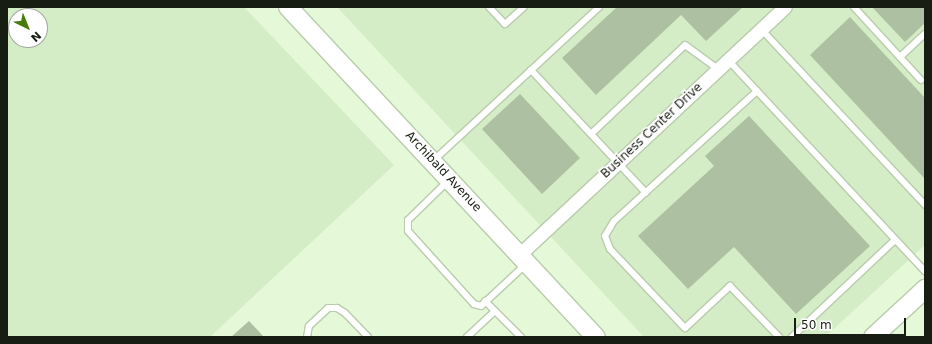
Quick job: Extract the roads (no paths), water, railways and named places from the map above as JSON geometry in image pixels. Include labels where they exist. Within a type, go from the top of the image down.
[{"type":"main road","name":"Archibald Avenue","points":[[288,7],[524,258],[589,335]]},
{"type":"main road","points":[[873,337],[925,290]]},
{"type":"street","name":"Business Center Drive","points":[[524,258],[618,163],[783,7]]},
{"type":"lane","points":[[489,7],[505,24],[524,7]]},
{"type":"lane","points":[[433,161],[599,7]]},
{"type":"lane","points":[[854,7],[922,80]]},
{"type":"lane","points":[[761,29],[925,205]]},
{"type":"lane","points":[[900,57],[925,34]]},
{"type":"lane","points":[[591,134],[685,45],[723,64],[757,91],[925,271]]},
{"type":"lane","points":[[531,70],[646,193]]},
{"type":"lane","points":[[757,91],[614,221],[605,236],[610,249],[685,328],[730,286],[779,337]]},
{"type":"lane","points":[[450,179],[408,220],[408,232],[474,304],[481,306],[524,258]]},
{"type":"lane","points":[[792,337],[896,240]]},
{"type":"lane","points":[[486,301],[521,337]]},
{"type":"lane","points":[[306,337],[309,326],[328,308],[337,308],[345,313],[368,337]]},
{"type":"lane","points":[[467,337],[495,311]]}]
